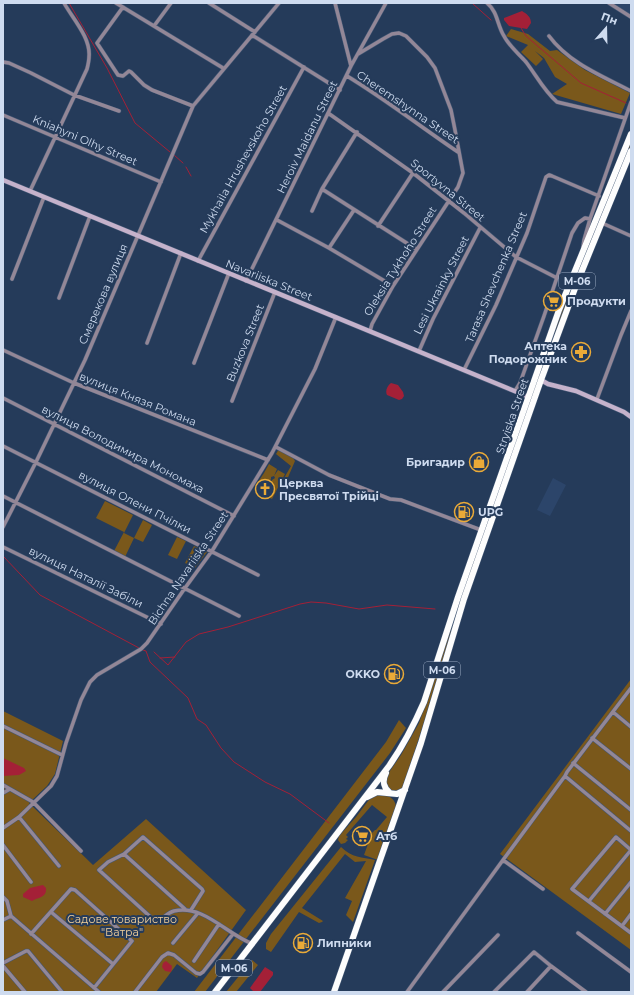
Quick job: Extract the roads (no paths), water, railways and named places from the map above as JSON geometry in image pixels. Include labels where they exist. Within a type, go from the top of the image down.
[{"type":"highway","name":"Stryiska Street","points":[[479,550],[482,531],[560,310],[631,134]]},
{"type":"highway","name":"Stryiska Street","points":[[479,550],[577,283],[631,151]]},
{"type":"highway","name":"М-06","points":[[216,992],[364,799],[404,744],[424,702],[458,597],[479,550]]},
{"type":"highway","name":"М-06","points":[[335,990],[423,737],[479,550]]},
{"type":"highway","points":[[389,766],[383,781],[385,788],[390,793]]},
{"type":"highway","points":[[364,799],[377,792],[397,794],[405,790]]},
{"type":"street","points":[[30,191],[87,69],[90,58],[85,37],[64,3]]},
{"type":"street","points":[[116,3],[223,68]]},
{"type":"street","points":[[154,26],[171,3]]},
{"type":"street","points":[[209,3],[340,90]]},
{"type":"street","name":"Смерекова вулиця","points":[[3,527],[55,424],[85,360],[193,106],[223,68],[279,3]]},
{"type":"street","points":[[335,3],[351,66]]},
{"type":"street","name":"Heroiv Maidanu Street","points":[[246,281],[351,66],[386,3]]},
{"type":"street","points":[[487,3],[496,13],[504,36],[551,97],[557,102],[625,118]]},
{"type":"street","points":[[609,3],[631,17]]},
{"type":"street","points":[[123,8],[97,43],[118,75],[123,76],[129,71],[133,72],[144,85],[152,90],[193,106]]},
{"type":"street","name":"Oleksia Tykhoho Street","points":[[358,54],[392,34],[399,33],[406,36],[427,57],[437,70],[451,110],[463,173],[458,187],[393,286],[372,324],[370,331]]},
{"type":"street","points":[[549,36],[554,43],[585,67],[631,91]]},
{"type":"street","points":[[3,62],[9,63],[74,94],[119,110]]},
{"type":"street","name":"Mykhaila Hrushevskoho Street","points":[[198,261],[304,67]]},
{"type":"street","name":"Cheremshynna Street","points":[[347,76],[458,152]]},
{"type":"street","points":[[583,252],[584,240],[590,219],[631,102]]},
{"type":"street","name":"Sportyvna Street","points":[[328,113],[357,132],[412,173],[516,257],[557,278]]},
{"type":"street","name":"Kniahyni Olhy Street","points":[[3,115],[161,182]]},
{"type":"street","points":[[312,211],[322,189],[357,132]]},
{"type":"street","points":[[378,226],[412,173]]},
{"type":"street","name":"Tarasa Shevchenka Street","points":[[464,370],[496,305],[526,233],[542,186],[547,176],[552,176],[599,196]]},
{"type":"street","name":"Navariiska Street","points":[[3,180],[529,397]]},
{"type":"street","points":[[322,189],[416,249]]},
{"type":"street","points":[[12,279],[44,197]]},
{"type":"street","points":[[329,248],[354,210]]},
{"type":"street","points":[[58,298],[90,216]]},
{"type":"street","points":[[515,391],[574,229],[578,223],[585,218],[590,219]]},
{"type":"street","points":[[277,220],[329,248],[393,286]]},
{"type":"street","points":[[602,224],[631,236]]},
{"type":"street","name":"Lesi Ukrainky Street","points":[[419,351],[480,228]]},
{"type":"street","points":[[147,343],[182,253]]},
{"type":"street","points":[[194,363],[229,273]]},
{"type":"street","name":"Buzkova Street","points":[[232,401],[275,292]]},
{"type":"street","points":[[597,399],[631,311]]},
{"type":"street","name":"Bichna Navariiska Street","points":[[3,828],[19,817],[50,786],[57,776],[62,755],[81,700],[90,682],[97,675],[141,649],[212,551],[276,447],[315,370],[336,317]]},
{"type":"street","name":"вулиця Князя Романа","points":[[3,350],[74,383],[268,460]]},
{"type":"street","points":[[541,380],[548,384],[576,391],[597,399],[631,417]]},
{"type":"street","name":"вулиця Володимира Мономаха","points":[[3,398],[234,516]]},
{"type":"street","name":"вулиця Олени Пчілки","points":[[3,446],[258,574]]},
{"type":"street","points":[[276,447],[329,475],[390,499],[401,500],[482,531]]},
{"type":"street","points":[[3,496],[239,616]]},
{"type":"street","name":"вулиця Наталії Забіли","points":[[3,547],[160,624]]},
{"type":"street","points":[[407,992],[573,763],[630,690]]},
{"type":"street","points":[[613,712],[631,727]]},
{"type":"street","points":[[3,726],[62,755]]},
{"type":"street","points":[[592,738],[631,769]]},
{"type":"street","points":[[573,763],[631,810]]},
{"type":"street","points":[[565,776],[631,832]]},
{"type":"street","points":[[3,785],[33,802],[81,852]]},
{"type":"street","points":[[3,793],[10,789]]},
{"type":"street","points":[[19,817],[59,866]]},
{"type":"street","points":[[192,910],[203,891],[202,889],[143,837],[124,854],[108,862],[99,870],[156,922],[168,913],[185,909],[192,910],[219,924],[242,941],[253,944]]},
{"type":"street","points":[[589,901],[631,850],[616,837],[572,889],[631,933]]},
{"type":"street","points":[[3,845],[31,882]]},
{"type":"street","points":[[124,854],[185,909]]},
{"type":"street","points":[[503,860],[544,889]]},
{"type":"street","points":[[605,914],[631,882]]},
{"type":"street","points":[[31,934],[71,889],[75,890],[132,941],[94,988]]},
{"type":"street","points":[[3,897],[7,902],[11,916],[99,992]]},
{"type":"street","points":[[51,912],[113,964]]},
{"type":"street","points":[[173,943],[198,913]]},
{"type":"street","points":[[622,926],[631,914]]},
{"type":"street","points":[[3,920],[11,916]]},
{"type":"street","points":[[194,961],[219,924]]},
{"type":"street","points":[[578,933],[631,972]]},
{"type":"street","points":[[135,992],[162,957],[168,953],[174,955],[196,974],[200,974],[233,934]]},
{"type":"street","points":[[443,992],[498,935]]},
{"type":"street","points":[[25,992],[3,964],[26,951],[28,951],[62,992]]},
{"type":"street","points":[[494,992],[534,952],[586,992]]},
{"type":"street","points":[[527,992],[551,966]]},
{"type":"waterway","points":[[69,3],[107,68],[135,123],[170,152]]},
{"type":"waterway","points":[[472,3],[491,20]]},
{"type":"waterway","points":[[521,28],[526,36],[581,83],[626,103]]},
{"type":"waterway","points":[[174,155],[183,163]]},
{"type":"waterway","points":[[186,167],[191,176]]},
{"type":"waterway","points":[[3,556],[40,595],[139,648]]},
{"type":"waterway","points":[[154,652],[168,665],[186,642],[199,634],[228,627],[300,604],[311,602],[359,609],[387,605],[435,609]]},
{"type":"waterway","points":[[143,650],[146,651],[150,662],[188,698],[197,719],[206,725],[221,748],[234,762],[265,782],[290,794],[329,823]]},
{"type":"waterway","points":[[160,658],[175,657]]},
{"type":"place","name":"Продукти","points":[[553,301]]},
{"type":"place","name":"Аптека Подорожник","points":[[581,352]]},
{"type":"place","name":"Бригадир","points":[[479,462]]},
{"type":"place","name":"Церква Пресвятої Трійці","points":[[265,489]]},
{"type":"place","name":"UPG","points":[[464,512]]},
{"type":"place","name":"OKKO","points":[[394,674]]},
{"type":"place","name":"Атб","points":[[362,836]]},
{"type":"place","name":"Липники","points":[[303,943]]},
{"type":"park label","name":"Садове товариство \"Ватра\"","points":[[122,925]]}]
